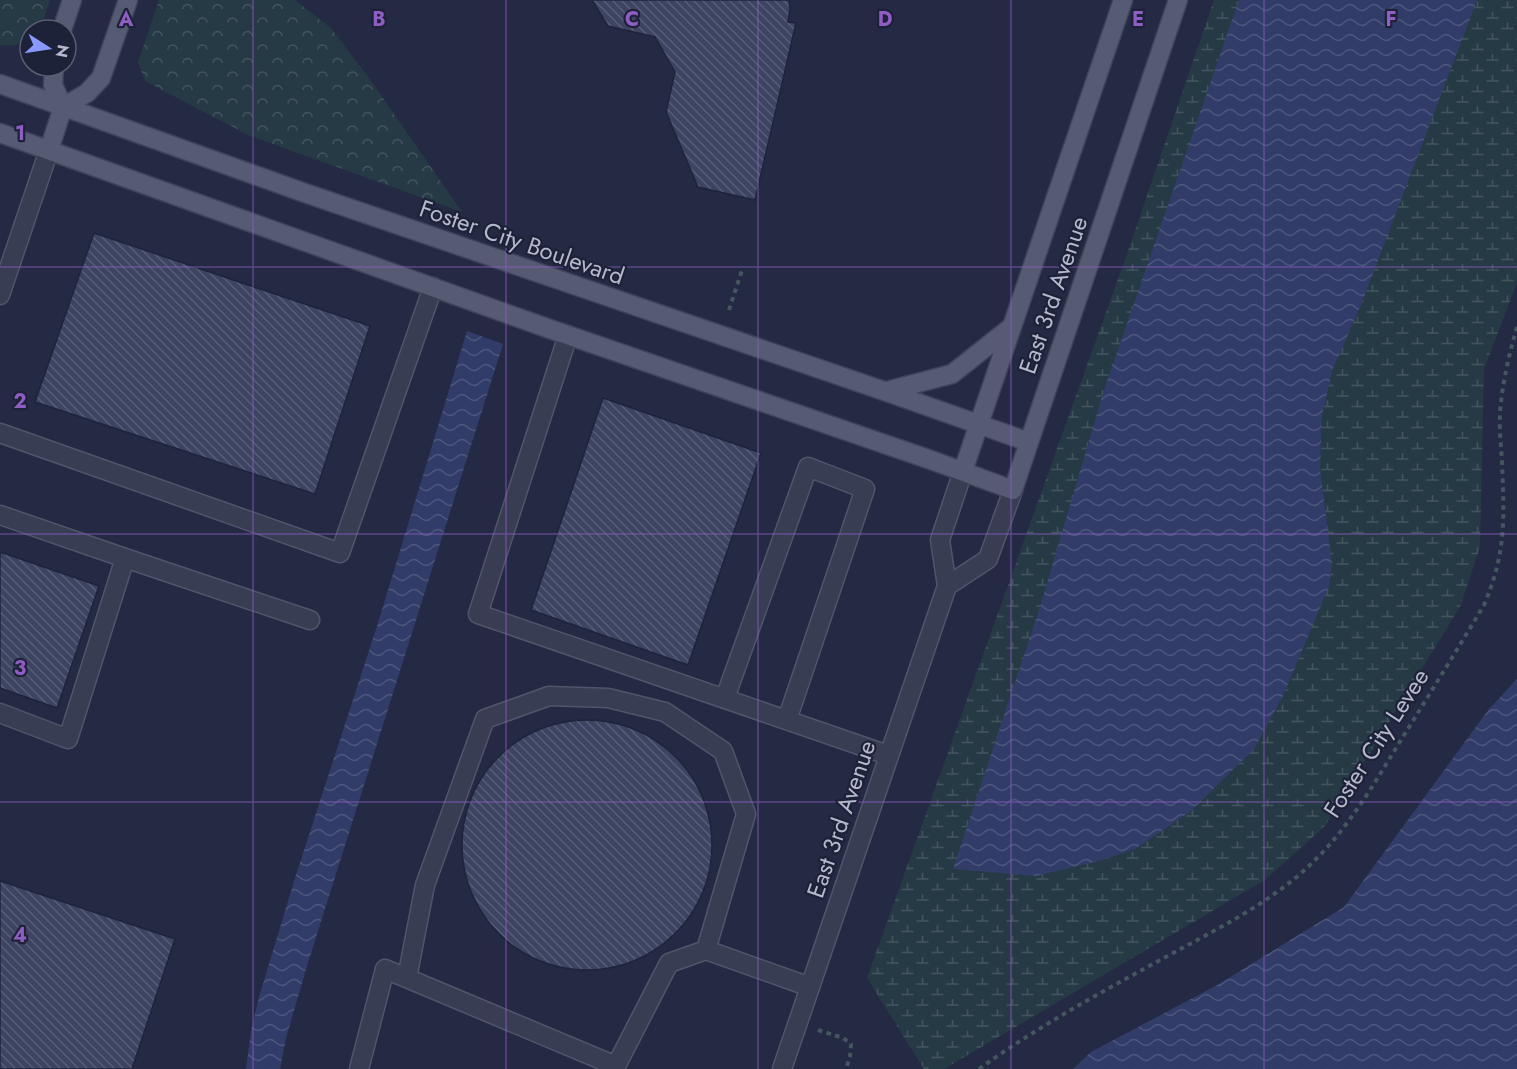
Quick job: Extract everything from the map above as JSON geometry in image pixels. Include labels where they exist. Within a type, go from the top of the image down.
[{"type":"main road","points":[[66,18],[72,0]]},
{"type":"main road","points":[[49,150],[63,107],[87,93],[101,78],[128,0]]},
{"type":"main road","name":"East 3rd Avenue","points":[[963,471],[1122,0]]},
{"type":"main road","name":"East 3rd Avenue","points":[[1013,490],[1178,0]]},
{"type":"main road","points":[[53,78],[53,85],[63,107]]},
{"type":"main road","name":"Foster City Boulevard","points":[[0,84],[305,193],[1029,442]]},
{"type":"main road","points":[[0,133],[1013,490]]},
{"type":"main road","points":[[886,392],[952,374],[1010,328]]},
{"type":"street","points":[[0,295],[3,275],[49,150]]},
{"type":"street","points":[[0,433],[340,553],[433,287]]},
{"type":"street","points":[[568,335],[478,614],[888,754]]},
{"type":"street","points":[[725,698],[808,468],[865,489],[787,720]]},
{"type":"street","name":"East 3rd Avenue","points":[[782,1069],[947,586],[940,540],[963,471]]},
{"type":"street","name":"East 3rd Avenue","points":[[947,586],[988,559],[1013,490]]},
{"type":"street","points":[[0,515],[310,620]]},
{"type":"street","points":[[0,714],[68,739],[125,558]]},
{"type":"street","points":[[406,978],[425,885],[485,719],[549,696],[608,698],[665,712],[723,751],[746,814],[706,950]]},
{"type":"street","points":[[359,1069],[385,969],[616,1067],[669,963],[706,950],[810,987]]},
{"type":"path","points":[[729,310],[742,270]]},
{"type":"path","name":"Foster City Levee","points":[[979,1069],[1011,1046],[1079,1005],[1226,924],[1275,894],[1310,865],[1338,836],[1363,803],[1484,605],[1496,578],[1503,544],[1504,512],[1500,414],[1506,372],[1517,327]]},
{"type":"path","points":[[797,1024],[843,1038],[851,1044],[846,1069]]},
{"type":"green space","points":[[0,0],[50,0],[44,18],[18,18],[18,44],[0,45]]},
{"type":"green space","points":[[159,0],[295,0],[331,28],[374,85],[462,212],[248,135],[145,81],[138,62]]},
{"type":"green space","points":[[1214,0],[1517,0],[1517,283],[1484,369],[1480,547],[1460,607],[1325,826],[1265,880],[944,1069],[924,1069],[867,978],[1128,251]]},
{"type":"water","points":[[1239,0],[1477,0],[1361,305],[1332,371],[1322,415],[1320,468],[1332,564],[1329,586],[1283,696],[1254,749],[1191,811],[1135,849],[1099,861],[1036,876],[953,869],[1041,604],[1103,393]]},
{"type":"water","points":[[467,331],[503,344],[307,966],[286,1038],[280,1069],[246,1069],[251,1031],[259,997],[378,623]]},
{"type":"water","points":[[1517,679],[1517,1069],[1073,1069],[1091,1052],[1219,984],[1344,907],[1489,709]]},
{"type":"building","points":[[592,0],[789,0],[788,22],[796,23],[755,200],[698,187],[666,112],[675,72],[655,37],[608,26]]},
{"type":"building","points":[[94,233],[370,326],[315,494],[35,402]]},
{"type":"building","points":[[603,398],[761,453],[688,665],[531,610]]},
{"type":"building","points":[[0,552],[99,586],[57,708],[0,688]]},
{"type":"building","points":[[575,720],[599,720],[635,729],[657,741],[684,766],[703,797],[710,821],[712,845],[710,869],[703,893],[691,915],[666,942],[635,961],[623,965],[599,970],[575,970],[539,961],[517,949],[490,924],[471,893],[467,881],[462,857],[462,833],[471,797],[483,775],[508,748],[539,729],[551,725]]},
{"type":"building","points":[[0,881],[175,939],[132,1069],[0,1069]]}]
